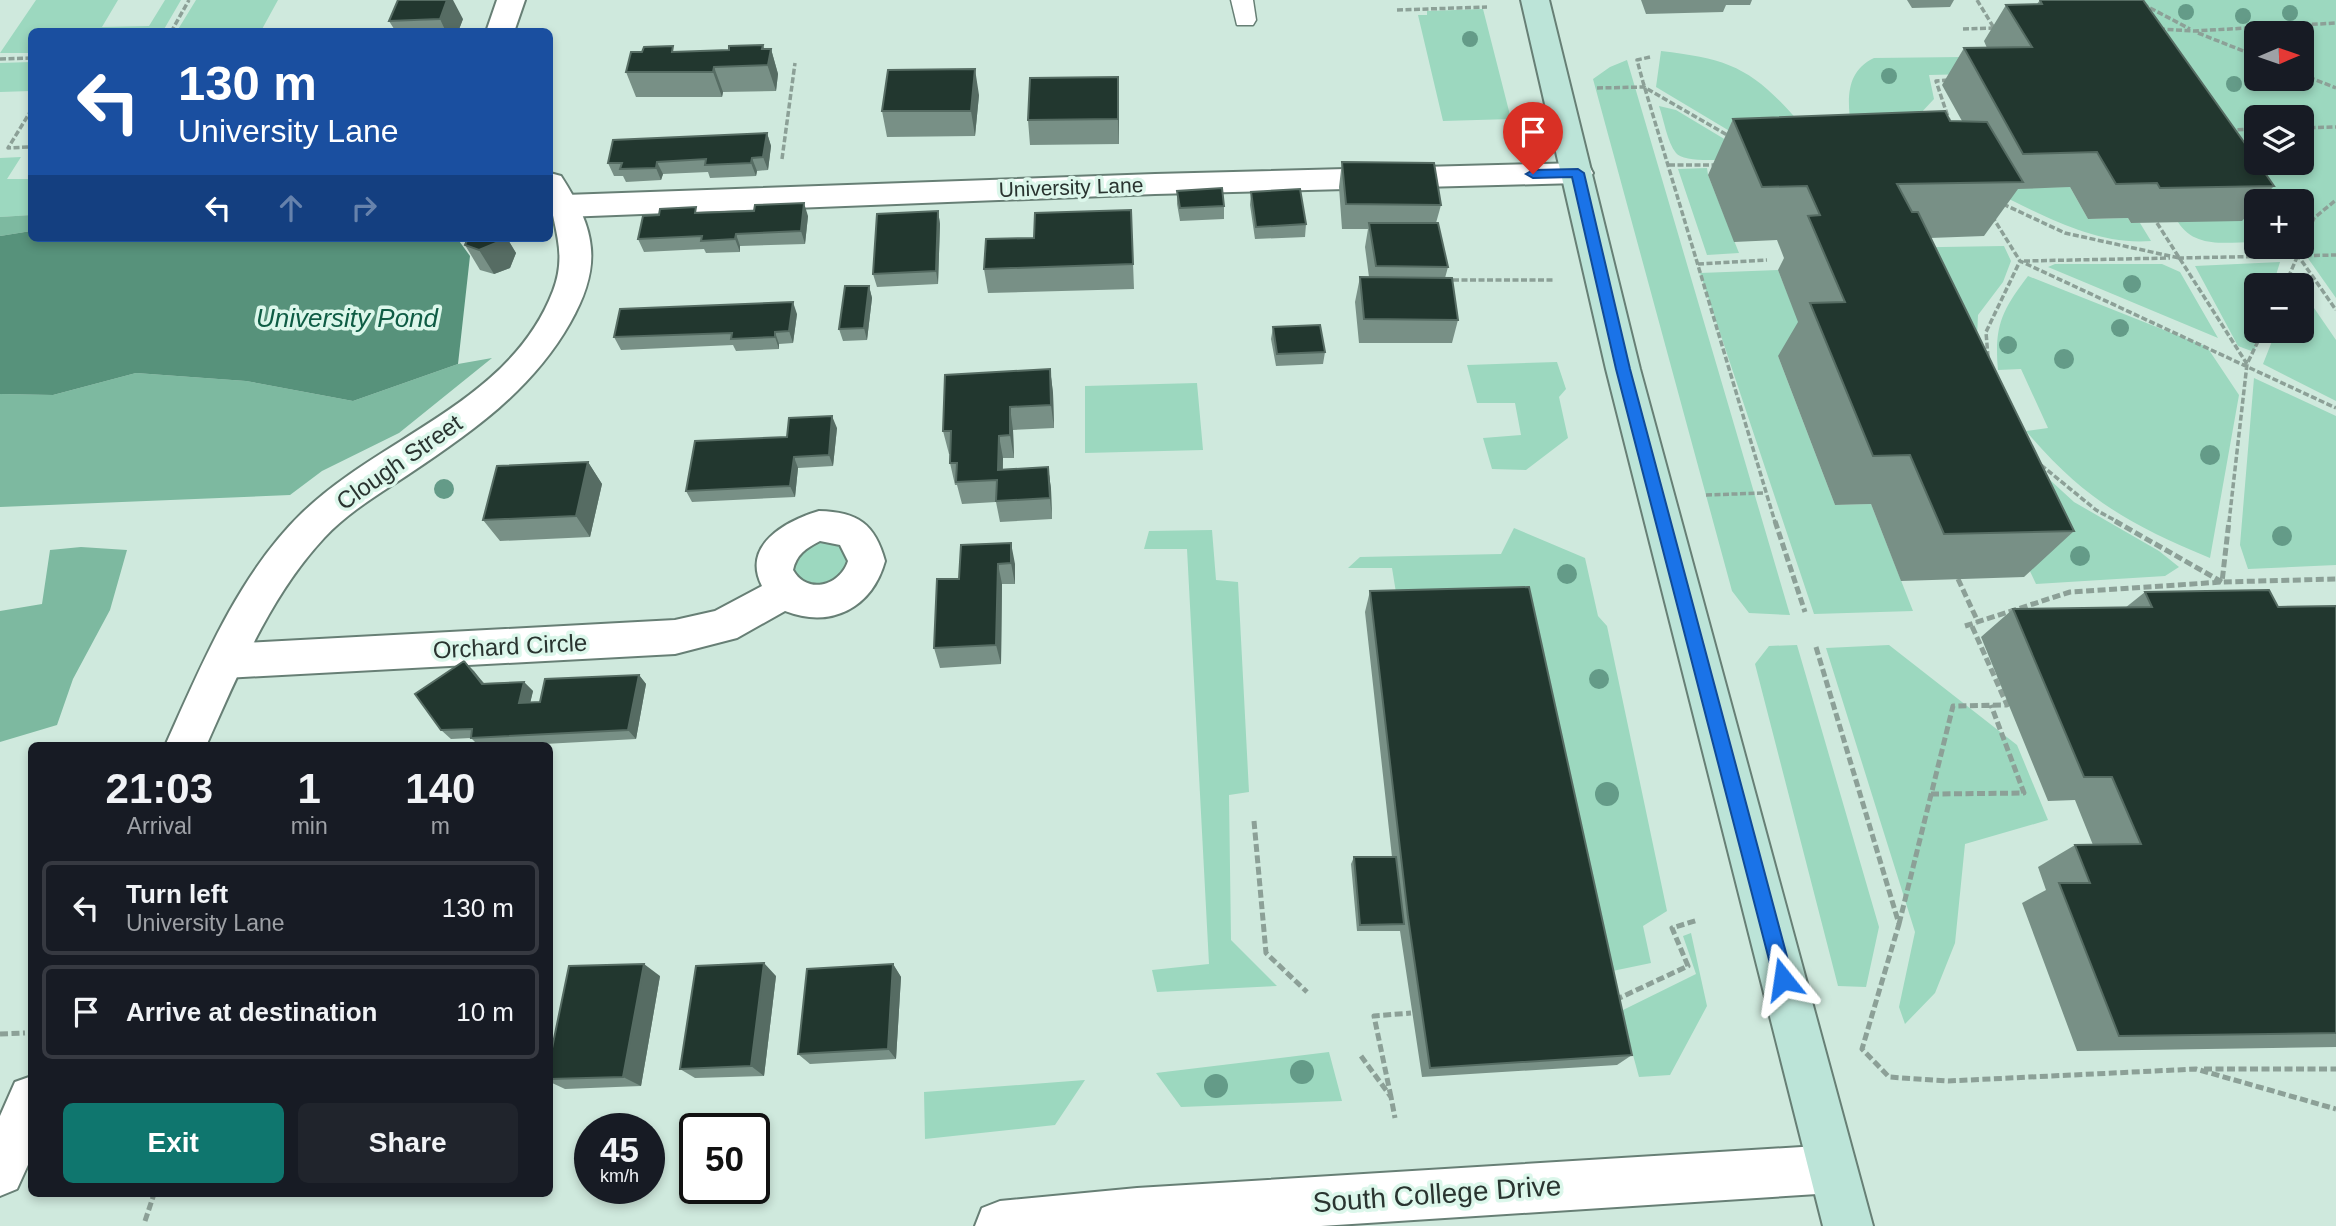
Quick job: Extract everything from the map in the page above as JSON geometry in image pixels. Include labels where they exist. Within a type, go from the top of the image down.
[{"type":"main road","points":[[1535,0],[1623,369],[1848,1226]]},
{"type":"street","points":[[501,28],[511,0]]},
{"type":"street","name":"University Lane","points":[[557,195],[777,198],[1166,183],[1578,173]]},
{"type":"street","name":"Clough Street","points":[[188,742],[225,661],[275,574],[304,534],[330,509],[360,487],[460,421],[513,377],[550,332],[572,288],[578,250],[576,232],[557,195]]},
{"type":"street","name":"Orchard Circle","points":[[225,661],[675,638],[723,626],[785,592]]},
{"type":"street","points":[[0,1172],[28,1107]]},
{"type":"street","name":"South College Drive","points":[[1000,1226],[1137,1213],[1833,1169]]},
{"type":"path","points":[[173,28],[189,0]]},
{"type":"path","points":[[1977,0],[1994,28]]},
{"type":"path","points":[[2136,0],[2194,31],[2244,51]]},
{"type":"path","points":[[1397,10],[1487,7]]},
{"type":"path","points":[[2153,29],[2194,31],[2336,23]]},
{"type":"path","points":[[1962,29],[2008,28]]},
{"type":"path","points":[[1650,57],[1637,60],[1644,88],[1669,165],[1763,493],[1805,612]]},
{"type":"path","points":[[0,59],[28,58]]},
{"type":"path","points":[[777,198],[795,63]]},
{"type":"path","points":[[2314,79],[2336,88]]},
{"type":"path","points":[[1944,131],[1951,122],[1936,80],[1950,80]]},
{"type":"path","points":[[1597,88],[1644,88],[1731,138]]},
{"type":"path","points":[[28,116],[8,148],[28,147]]},
{"type":"path","points":[[2314,128],[2336,127]]},
{"type":"path","points":[[2221,130],[2244,129]]},
{"type":"path","points":[[1669,165],[1723,164]]},
{"type":"path","points":[[2314,218],[2336,200]]},
{"type":"path","points":[[1992,201],[2023,211],[2065,233],[2179,258]]},
{"type":"path","points":[[1987,208],[2020,261],[2247,364],[2336,408]]},
{"type":"path","points":[[2157,223],[2247,364]]},
{"type":"path","points":[[2314,256],[2336,255]]},
{"type":"path","points":[[2020,261],[2244,257]]},
{"type":"path","points":[[2300,259],[2336,310]]},
{"type":"path","points":[[1698,264],[1766,260]]},
{"type":"path","points":[[1989,368],[1986,332],[2020,261]]},
{"type":"path","points":[[1453,280],[1555,280]]},
{"type":"path","points":[[2222,582],[2247,364],[2257,343]]},
{"type":"path","points":[[2036,460],[2055,480],[2096,510],[2222,582]]},
{"type":"path","points":[[1706,495],[1763,493]]},
{"type":"path","points":[[1958,579],[1971,624],[2008,705],[1953,706],[1899,924],[1862,1049],[1889,1077],[1948,1081],[2196,1069],[2336,1069]]},
{"type":"path","points":[[1971,624],[2070,592],[2222,582],[2336,579]]},
{"type":"path","points":[[1816,647],[1899,924]]},
{"type":"path","points":[[1931,794],[2024,793],[1991,705]]},
{"type":"path","points":[[1254,821],[1266,953],[1307,992]]},
{"type":"path","points":[[1604,1005],[1688,966],[1672,928],[1698,920]]},
{"type":"path","points":[[1395,1118],[1374,1016],[1411,1013]]},
{"type":"path","points":[[0,1034],[25,1033]]},
{"type":"path","points":[[1361,1056],[1391,1097]]},
{"type":"path","points":[[2196,1069],[2336,1109]]},
{"type":"path","points":[[145,1221],[153,1197]]},
{"type":"shaded area","points":[[36,0],[118,0],[102,27],[149,26],[165,0],[181,0],[165,28],[28,28],[28,53],[0,53]]},
{"type":"shaded area","points":[[196,0],[278,0],[263,28],[179,28]]},
{"type":"shaded area","points":[[2124,0],[2336,0],[2336,298],[2308,259],[2314,259],[2314,189],[2258,189],[2249,175],[2314,175],[2314,105],[2244,105],[2244,169]]},
{"type":"shaded area","points":[[1483,9],[1511,119],[1443,121],[1418,15],[1427,15],[1427,11]]},
{"type":"shaded area","points":[[1661,51],[1706,58],[1739,70],[1768,90],[1800,123],[1773,157],[1656,87]]},
{"type":"shaded area","points":[[1962,57],[1972,74],[1929,75],[1934,99],[1919,115],[1851,126],[1849,96],[1853,78],[1858,70],[1874,58]]},
{"type":"shaded area","points":[[1627,60],[1790,615],[1749,613],[1732,591],[1593,79],[1610,67]]},
{"type":"shaded area","points":[[28,62],[28,91],[0,92],[0,63]]},
{"type":"shaded area","points":[[1659,106],[1676,110],[1751,155],[1712,160],[1681,156],[1670,143]]},
{"type":"shaded area","points":[[2206,145],[2244,202],[2244,242],[2202,240],[2185,231],[2178,222]]},
{"type":"shaded area","points":[[21,157],[7,179],[28,179],[28,215],[0,217],[0,158]]},
{"type":"shaded area","points":[[1707,168],[1739,253],[1707,255],[1678,169]]},
{"type":"shaded area","points":[[2070,187],[2088,219],[2128,218],[2131,223],[2140,223],[2151,241],[2129,241],[2086,232],[1986,188]]},
{"type":"shaded area","points":[[28,215],[28,231],[0,236],[0,217]]},
{"type":"shaded area","points":[[2004,246],[2011,261],[2003,282],[1978,315],[1976,360],[1881,248]]},
{"type":"shaded area","points":[[2280,262],[2277,273],[2244,273],[2244,343],[2257,343],[2254,352],[2238,346],[2195,266]]},
{"type":"shaded area","points":[[2055,264],[2162,264],[2180,272],[2218,338],[2048,267]]},
{"type":"shaded area","points":[[1778,270],[1812,355],[1778,356],[1835,505],[1871,504],[1913,611],[1814,614],[1700,273]]},
{"type":"shaded area","points":[[2028,276],[2207,347],[2239,395],[2210,558],[2131,521],[2109,507],[2068,475],[2026,431],[2048,428],[2021,369],[1998,370],[1997,342],[2006,309]]},
{"type":"shaded area","points":[[2314,308],[2336,340],[2336,401],[2263,364],[2271,343],[2314,343]]},
{"type":"shaded area","points":[[492,358],[399,433],[322,471],[290,495],[0,507],[0,394],[53,395],[136,373],[246,381],[353,401],[458,364]]},
{"type":"shaded area","points":[[1557,362],[1566,389],[1559,397],[1568,438],[1526,470],[1492,469],[1483,438],[1521,435],[1515,403],[1477,403],[1467,365]]},
{"type":"shaded area","points":[[2254,378],[2336,416],[2336,565],[2248,569],[2240,545]]},
{"type":"shaded area","points":[[1197,383],[1203,450],[1085,453],[1085,386]]},
{"type":"shaded area","points":[[2014,447],[2074,502],[2159,551],[2179,567],[2165,576],[2036,584],[1973,450]]},
{"type":"shaded area","points":[[1514,528],[1585,558],[1598,616],[1607,626],[1667,911],[1643,926],[1651,963],[1598,974],[1399,611],[1392,568],[1348,568],[1360,557],[1501,554]]},
{"type":"shaded area","points":[[1212,530],[1216,580],[1238,582],[1249,792],[1229,795],[1231,940],[1277,986],[1157,992],[1152,970],[1209,964],[1187,549],[1144,549],[1149,531]]},
{"type":"shaded area","points":[[827,535],[854,554],[844,579],[814,589],[792,573],[792,556]]},
{"type":"shaded area","points":[[81,547],[127,550],[110,610],[73,679],[57,725],[0,742],[0,611],[42,604],[50,550]]},
{"type":"shaded area","points":[[1797,645],[1879,927],[1866,987],[1838,986],[1755,664],[1769,646]]},
{"type":"shaded area","points":[[1889,645],[2017,745],[2048,820],[1965,844],[1955,943],[1935,993],[1905,1024],[1899,1007],[1915,932],[1826,648]]},
{"type":"shaded area","points":[[1691,933],[1707,1006],[1670,1075],[1639,1077],[1621,1011],[1696,974],[1683,936]]},
{"type":"shaded area","points":[[1329,1052],[1342,1101],[1181,1107],[1156,1073]]},
{"type":"shaded area","points":[[1085,1080],[1055,1125],[925,1139],[924,1092]]},
{"type":"water","name":"University Pond","points":[[28,231],[28,242],[460,242],[470,256],[458,364],[353,401],[246,381],[136,373],[53,395],[0,394],[0,236]]},
{"type":"building","points":[[398,0],[447,0],[440,19],[389,21]]},
{"type":"building","points":[[2040,0],[2143,0],[2244,142],[2244,175],[2266,175],[2274,186],[2160,188],[2157,183],[2116,184],[2097,152],[2023,154],[1964,48],[2032,47],[2006,5],[2042,4]]},
{"type":"building","points":[[763,45],[762,49],[771,49],[768,65],[714,67],[713,72],[626,72],[631,52],[642,52],[644,47],[673,46],[672,52],[729,50],[729,46]]},
{"type":"building","points":[[975,69],[971,111],[882,111],[888,70]]},
{"type":"building","points":[[1118,77],[1118,119],[1028,120],[1030,78]]},
{"type":"building","points":[[1945,111],[1950,121],[1987,122],[2023,182],[1897,184],[1912,212],[1918,212],[2074,531],[1944,534],[1910,455],[1873,456],[1810,303],[1845,302],[1808,216],[1820,215],[1807,186],[1762,187],[1733,119]]},
{"type":"building","points":[[767,133],[763,157],[752,158],[751,163],[705,165],[706,159],[657,162],[656,168],[620,169],[622,163],[608,163],[613,140]]},
{"type":"building","points":[[1342,162],[1434,163],[1441,205],[1346,204]]},
{"type":"building","points":[[1222,188],[1224,206],[1180,208],[1177,191]]},
{"type":"building","points":[[1300,189],[1306,224],[1256,227],[1251,192]]},
{"type":"building","points":[[804,203],[801,231],[736,234],[735,239],[701,241],[702,236],[638,239],[643,216],[659,215],[660,209],[696,207],[695,213],[754,211],[755,205]]},
{"type":"building","points":[[1131,210],[1133,264],[984,269],[986,239],[1034,238],[1035,213]]},
{"type":"building","points":[[938,211],[936,271],[873,274],[877,214]]},
{"type":"building","points":[[1369,223],[1438,223],[1448,267],[1376,266]]},
{"type":"building","points":[[466,242],[496,242],[479,250],[465,245]]},
{"type":"building","points":[[1360,277],[1452,278],[1458,320],[1364,319]]},
{"type":"building","points":[[845,286],[869,286],[864,328],[839,329]]},
{"type":"building","points":[[793,302],[789,331],[775,332],[775,337],[731,339],[732,333],[614,337],[620,309]]},
{"type":"building","points":[[1320,325],[1325,352],[1277,354],[1273,327]]},
{"type":"building","points":[[1050,369],[1051,405],[1010,407],[1010,435],[999,436],[998,470],[1048,467],[1050,498],[996,501],[997,480],[956,482],[957,463],[950,463],[951,431],[943,431],[945,375]]},
{"type":"building","points":[[832,416],[829,455],[794,457],[790,486],[686,491],[695,441],[787,437],[789,418]]},
{"type":"building","points":[[588,462],[576,516],[483,520],[497,466]]},
{"type":"building","points":[[1011,543],[1011,563],[998,564],[996,645],[934,648],[937,579],[959,579],[961,545]]},
{"type":"building","points":[[1529,587],[1632,1055],[1430,1068],[1408,917],[1370,591]]},
{"type":"building","points":[[2269,590],[2278,607],[2336,606],[2336,1033],[2119,1036],[2059,883],[2090,883],[2075,845],[2141,844],[2112,777],[2084,777],[2013,609],[2152,607],[2145,592]]},
{"type":"building","points":[[464,661],[482,684],[524,682],[519,703],[540,702],[545,679],[639,675],[628,730],[471,738],[472,729],[441,730],[415,694]]},
{"type":"building","points":[[1354,857],[1396,857],[1404,924],[1360,925]]},
{"type":"building","points":[[764,963],[751,1066],[680,1069],[696,966]]},
{"type":"building","points":[[644,964],[623,1077],[553,1079],[553,1043],[569,966]]},
{"type":"building","points":[[893,964],[888,1049],[798,1054],[807,969]]},
{"type":"route","points":[[1533,174],[1578,173],[1623,369],[1783,979]]}]
